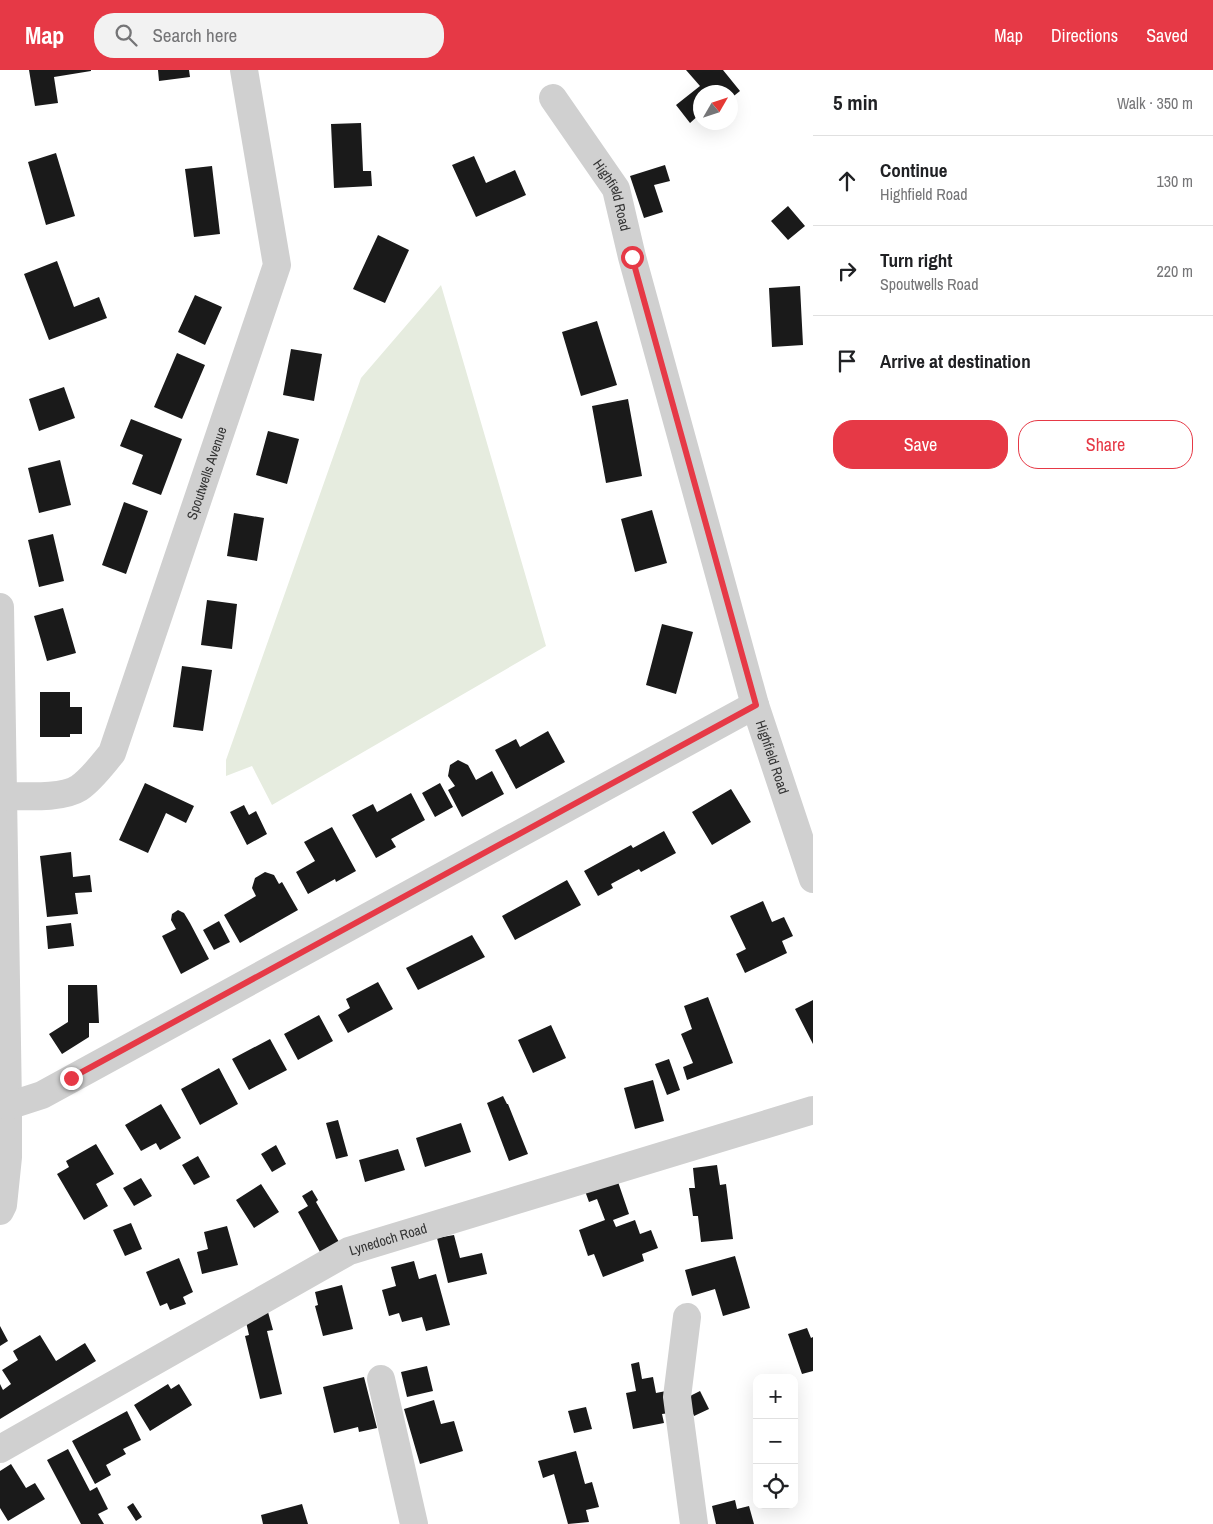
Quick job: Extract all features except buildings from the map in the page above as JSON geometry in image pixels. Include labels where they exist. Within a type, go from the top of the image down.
[{"type":"street","name":"Spoutwells Avenue","points":[[4,796],[51,795],[77,789],[92,777],[112,753],[277,265],[244,70]]},
{"type":"street","name":"Highfield Road","points":[[554,98],[616,189],[632,257],[756,705],[813,879]]},
{"type":"street","points":[[0,607],[8,1106],[8,1157],[3,1205],[0,1210]]},
{"type":"street","points":[[8,1106],[42,1095],[756,705]]},
{"type":"street","name":"Lynedoch Road","points":[[0,1449],[349,1250],[813,1110]]},
{"type":"street","points":[[686,1316],[677,1397],[694,1524]]},
{"type":"street","points":[[381,1379],[414,1524]]},
{"type":"shaded area","points":[[441,285],[546,646],[272,805],[252,766],[226,776],[226,760],[361,378]]},
{"type":"route","points":[[71,1078],[756,705],[632,257]]}]
